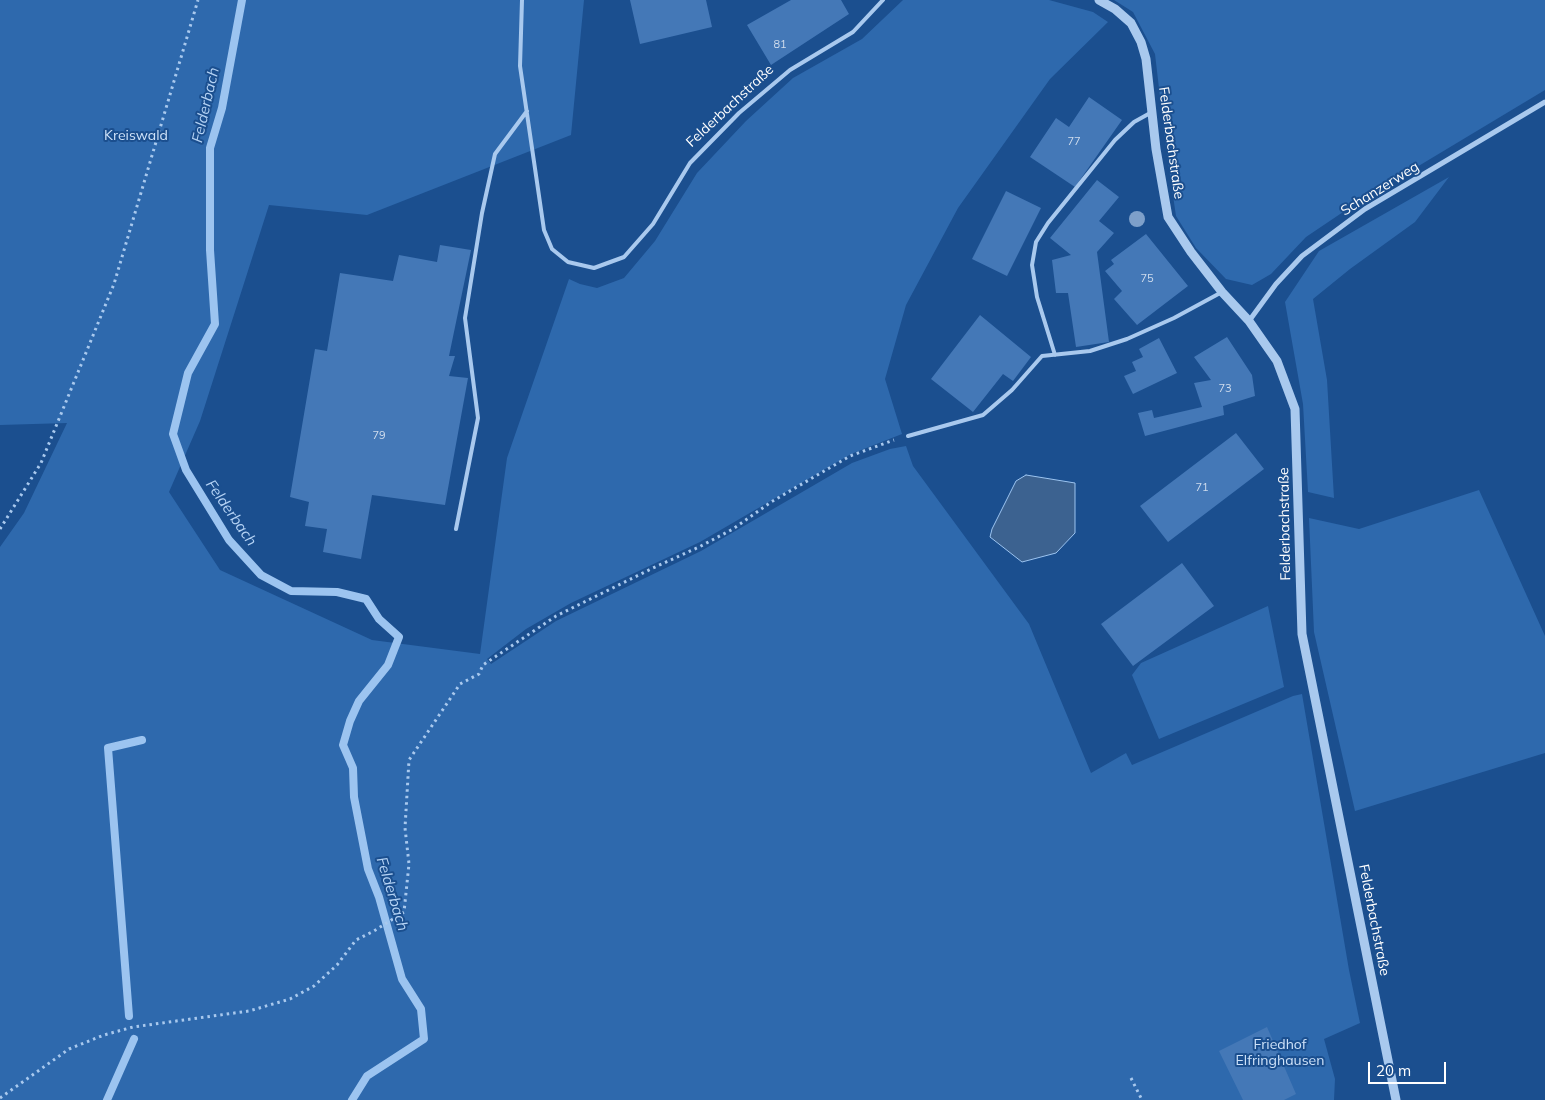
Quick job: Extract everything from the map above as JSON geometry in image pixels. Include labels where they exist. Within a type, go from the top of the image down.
[{"type":"street","name":"Felderbachstraße","points":[[1099,0],[1119,12],[1131,23],[1137,33],[1146,59],[1156,148],[1168,217],[1191,252],[1222,292],[1249,321],[1277,361],[1295,408],[1302,634],[1396,1100]]},
{"type":"street","name":"Schanzerweg","points":[[1249,321],[1276,284],[1302,256],[1341,227],[1365,210],[1545,102]]},
{"type":"lane","name":"Felderbachstraße","points":[[522,0],[520,66],[544,230],[552,248],[568,262],[594,268],[624,257],[654,224],[690,163],[739,113],[790,70],[854,32],[883,0]]},
{"type":"lane","points":[[456,529],[478,418],[465,318],[482,213],[495,154],[527,111]]},
{"type":"lane","points":[[1055,355],[1037,297],[1032,265],[1036,242],[1048,224],[1115,140],[1134,122],[1152,112]]},
{"type":"lane","points":[[908,436],[983,415],[1012,390],[1042,356],[1090,351],[1127,339],[1174,318],[1222,292]]},
{"type":"path","points":[[0,529],[41,463],[114,284],[198,0]]},
{"type":"path","points":[[0,1098],[69,1049],[104,1035],[133,1026],[249,1011],[290,999],[314,986],[337,965],[356,940],[374,932],[404,912],[409,864],[405,828],[408,760],[460,684],[479,674],[484,665],[556,616],[725,533],[771,502],[850,456],[908,436]]},
{"type":"path","points":[[1131,1078],[1142,1100]]},
{"type":"green space","points":[[0,0],[584,0],[571,135],[367,215],[269,205],[200,421],[169,492],[220,570],[372,640],[480,654],[507,458],[569,279],[597,288],[624,278],[655,241],[697,173],[746,121],[793,78],[862,39],[903,0],[1049,0],[1093,12],[1108,22],[1050,79],[958,208],[906,305],[885,379],[902,434],[851,454],[700,542],[571,603],[526,629],[487,659],[491,664],[556,621],[701,551],[852,463],[890,449],[906,446],[913,466],[1029,624],[1091,773],[1126,753],[1132,765],[1293,696],[1302,694],[1349,970],[1360,1023],[1324,1039],[1335,1079],[1334,1100],[0,1100],[0,547],[24,513],[67,423],[0,425]]},
{"type":"green space","points":[[1114,0],[1545,0],[1545,90],[1352,206],[1306,237],[1271,274],[1252,285],[1226,279],[1196,248],[1176,216],[1155,54],[1133,12]]},
{"type":"green space","points":[[1449,177],[1415,222],[1350,269],[1313,299],[1327,380],[1334,498],[1308,492],[1303,404],[1285,302],[1319,251]]},
{"type":"green space","points":[[1479,490],[1545,636],[1545,753],[1355,811],[1314,632],[1309,518],[1359,529]]},
{"type":"green space","points":[[1268,606],[1284,687],[1159,739],[1132,675],[1141,663]]},
{"type":"shaded area","points":[[1026,475],[1075,483],[1075,533],[1056,553],[1022,562],[990,537],[992,529],[1016,481]]},
{"type":"building","points":[[630,0],[706,0],[712,27],[640,44]]},
{"type":"building","points":[[791,0],[841,0],[849,14],[771,65],[747,25]]},
{"type":"building","points":[[1089,97],[1122,120],[1075,187],[1030,157],[1056,118],[1069,127]]},
{"type":"building","points":[[1097,180],[1119,197],[1099,221],[1114,233],[1097,252],[1109,342],[1076,347],[1068,293],[1056,293],[1052,260],[1071,255],[1050,238]]},
{"type":"building","points":[[1006,191],[1041,208],[1007,276],[972,259]]},
{"type":"building","points":[[1146,234],[1188,286],[1137,325],[1114,299],[1122,291],[1105,271],[1114,264],[1111,260]]},
{"type":"building","points":[[440,245],[471,250],[449,356],[455,356],[449,376],[468,378],[445,505],[372,495],[361,559],[323,552],[327,529],[305,526],[309,502],[290,497],[315,349],[327,351],[340,273],[393,281],[399,255],[437,262]]},
{"type":"building","points":[[980,315],[1031,357],[1013,381],[1003,374],[973,412],[931,379]]},
{"type":"building","points":[[1227,337],[1252,375],[1255,396],[1223,406],[1224,415],[1145,436],[1138,413],[1152,410],[1154,418],[1202,407],[1194,383],[1211,380],[1194,357]]},
{"type":"building","points":[[1159,338],[1177,373],[1133,394],[1124,376],[1136,371],[1132,362],[1143,357],[1139,349]]},
{"type":"building","points":[[1236,433],[1264,469],[1168,542],[1140,506]]},
{"type":"building","points":[[1182,563],[1214,606],[1133,666],[1101,624]]},
{"type":"building","points":[[1267,1027],[1296,1094],[1284,1100],[1243,1100],[1219,1051]]},
{"type":"waterway","name":"Felderbach","points":[[242,0],[222,108],[210,148],[210,250],[215,324],[188,373],[173,434],[186,470],[229,540],[261,575],[291,591],[337,592],[366,599],[379,619],[399,637],[388,665],[359,701],[350,721],[343,745],[353,768],[354,797],[368,869],[379,897],[402,979],[421,1009],[424,1039],[367,1076],[352,1100]]},
{"type":"waterway","points":[[129,1016],[108,748],[142,740]]},
{"type":"waterway","points":[[107,1100],[134,1039]]},
{"type":"park label","name":"Kreiswald","points":[[136,136]]},
{"type":"park label","name":"Friedhof Elfringhausen","points":[[1280,1054]]}]
